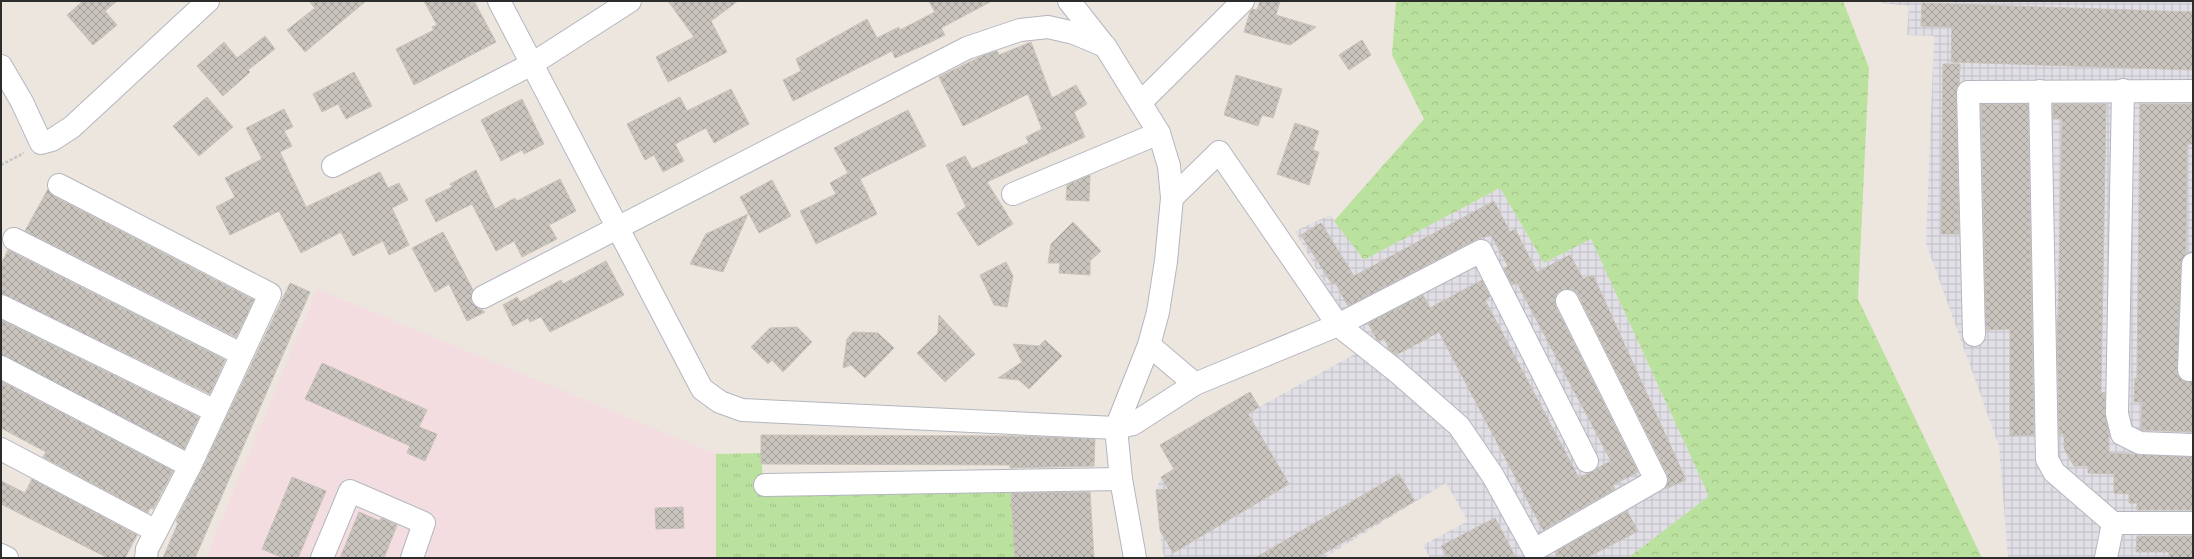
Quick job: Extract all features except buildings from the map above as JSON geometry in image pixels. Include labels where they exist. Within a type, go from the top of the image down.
[{"type":"street","points":[[1,66],[22,102],[41,143],[52,140],[83,117],[208,1]]},
{"type":"street","points":[[499,1],[702,389],[720,402],[742,410],[1116,428],[1133,424],[1195,384],[1338,325],[1481,251],[1587,461]]},
{"type":"street","points":[[333,166],[532,64],[630,1]]},
{"type":"street","points":[[1069,1],[1105,46],[1141,102],[1159,133],[1169,166],[1172,198],[1166,261],[1158,312],[1149,345],[1116,428],[1121,479],[1136,558]]},
{"type":"street","points":[[1141,102],[1243,1]]},
{"type":"street","points":[[483,297],[967,48],[1020,30],[1048,27],[1074,33],[1105,46]]},
{"type":"street","points":[[2123,90],[2117,414],[2122,434],[2140,443],[2193,444]]},
{"type":"street","points":[[1974,335],[1968,92],[2123,90],[2193,91]]},
{"type":"street","points":[[2040,91],[2047,459],[2054,472],[2113,523],[2193,524]]},
{"type":"street","points":[[1013,194],[1159,133]]},
{"type":"street","points":[[1172,198],[1219,152],[1338,325],[1395,370],[1460,426],[1493,476],[1534,550],[1656,480],[1567,301]]},
{"type":"street","points":[[59,185],[270,294],[240,354],[190,466],[147,549],[146,558]]},
{"type":"street","points":[[14,240],[240,354]]},
{"type":"street","points":[[2193,264],[2189,370],[2193,370]]},
{"type":"street","points":[[1,306],[215,411]]},
{"type":"street","points":[[1149,345],[1195,384]]},
{"type":"street","points":[[1,367],[190,466]]},
{"type":"street","points":[[1,449],[156,531]]},
{"type":"street","points":[[765,485],[1121,479]]},
{"type":"street","points":[[322,558],[350,492],[424,522],[412,558]]},
{"type":"street","points":[[2106,558],[2113,523]]},
{"type":"street","points":[[1,555],[8,558]]},
{"type":"shaded area","points":[[1881,1],[2193,1],[2193,558],[2008,558],[1999,446],[1926,243],[1934,36],[1907,35],[1909,6],[1881,3]]},
{"type":"shaded area","points":[[1500,188],[1544,263],[1591,239],[1709,496],[1628,558],[1430,558],[1423,545],[1468,521],[1446,483],[1324,558],[1165,558],[1162,550],[1156,490],[1161,477],[1174,469],[1160,445],[1250,392],[1259,407],[1362,350],[1295,231],[1330,215],[1364,260]]},
{"type":"shaded area","points":[[317,289],[716,454],[716,558],[206,558]]},
{"type":"green space","points":[[1396,1],[1843,1],[1869,68],[1858,299],[1982,558],[1628,558],[1709,496],[1591,239],[1544,263],[1500,188],[1364,260],[1334,221],[1424,119],[1392,55]]},
{"type":"green space","points":[[761,453],[764,493],[1011,485],[1015,558],[716,558],[716,454]]}]
